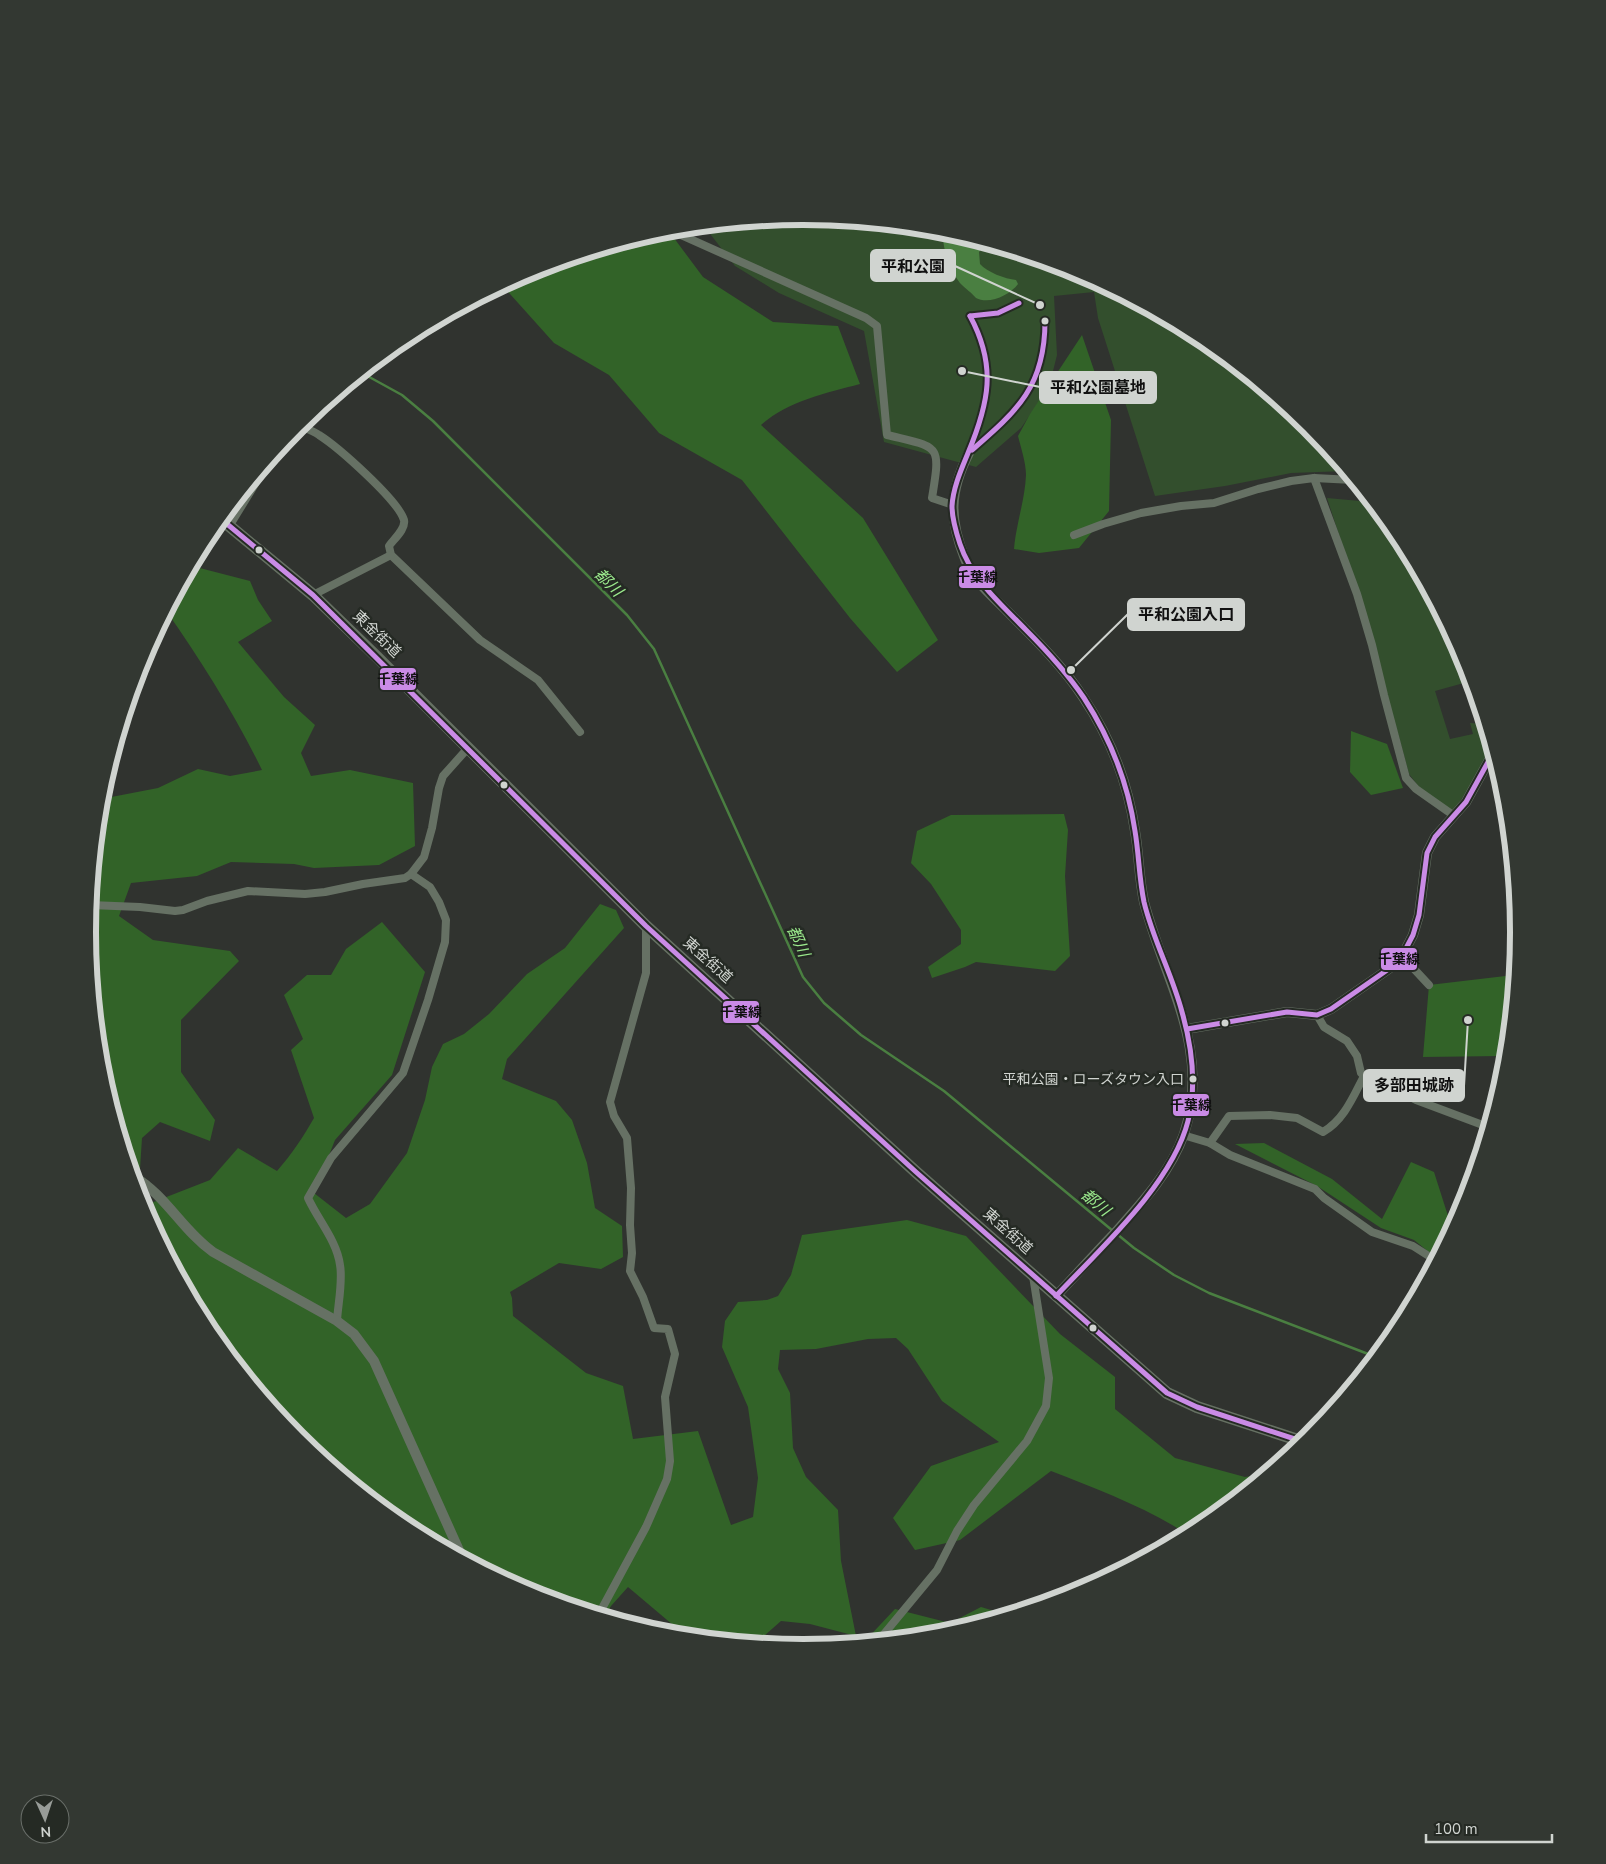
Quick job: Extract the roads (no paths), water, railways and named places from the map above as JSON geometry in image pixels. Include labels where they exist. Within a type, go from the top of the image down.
[{"type":"highway","name":"東金街道","points":[[226,523],[313,596],[646,926],[1033,1276],[1167,1393],[1196,1408],[1295,1439]]},
{"type":"street","points":[[683,236],[866,318],[877,326],[887,435],[923,443],[936,452],[937,460],[932,498],[953,505]]},
{"type":"street","points":[[306,429],[319,434],[343,454],[394,504],[404,520],[404,527],[390,546],[391,554],[480,640],[538,680],[580,732]]},
{"type":"street","points":[[969,453],[961,468],[953,505],[955,527],[965,561],[978,582],[1042,646],[1064,671],[1097,718],[1112,749],[1120,769],[1135,829],[1141,890],[1154,938],[1181,1007],[1192,1052],[1189,1115],[1175,1154],[1157,1184],[1056,1296]]},
{"type":"street","points":[[1074,535],[1103,524],[1141,514],[1181,506],[1214,503],[1258,489],[1314,478],[1345,480]]},
{"type":"street","points":[[1314,478],[1364,619],[1406,778],[1416,789],[1453,815]]},
{"type":"street","points":[[313,596],[391,554]]},
{"type":"street","points":[[97,905],[175,911],[248,891],[305,894],[363,884],[401,880],[411,874],[424,857],[432,828],[439,788],[444,776],[468,748]]},
{"type":"street","points":[[1187,1029],[1287,1012],[1317,1015],[1330,1009],[1383,975],[1402,956],[1420,915],[1427,853],[1435,837],[1466,802],[1489,762]]},
{"type":"street","points":[[337,1321],[341,1266],[336,1249],[308,1198],[331,1158],[403,1073],[428,1000],[445,942],[446,920],[439,902],[430,887],[411,874]]},
{"type":"street","points":[[602,1609],[646,1527],[667,1479],[670,1461],[665,1397],[675,1354],[668,1329],[654,1328],[643,1297],[630,1271],[632,1253],[630,1225],[631,1188],[627,1138],[614,1116],[610,1102],[646,973],[646,926]]},
{"type":"street","points":[[1402,956],[1429,985]]},
{"type":"street","points":[[1317,1015],[1324,1027],[1347,1041],[1357,1056],[1361,1073],[1364,1076],[1381,1081],[1416,1100],[1483,1125]]},
{"type":"street","points":[[1210,1143],[1229,1116],[1270,1115],[1297,1118],[1323,1132],[1333,1126],[1347,1109],[1364,1076]]},
{"type":"street","points":[[1183,1135],[1210,1143],[1230,1155],[1315,1189],[1324,1198],[1372,1232],[1413,1246],[1430,1257]]},
{"type":"street","points":[[143,1182],[168,1204],[184,1227],[199,1242],[213,1252],[337,1321],[354,1334],[374,1361],[458,1549]]},
{"type":"street","points":[[146,1184],[146,1190]]},
{"type":"street","points":[[884,1634],[937,1570],[957,1530],[974,1505],[1027,1440],[1046,1406],[1049,1378],[1033,1276]]},
{"type":"waterway","name":"都川","points":[[367,376],[402,395],[433,421],[627,615],[654,649],[803,977],[824,1003],[861,1035],[944,1091],[1113,1231]]},
{"type":"waterway","name":"都川","points":[[1117,1234],[1174,1275],[1209,1293],[1369,1354]]},
{"type":"place","name":"平和公園","points":[[1040,305]]},
{"type":"place","name":"平和公園墓地","points":[[962,371]]},
{"type":"place","name":"平和公園入口","points":[[1071,670]]},
{"type":"place","name":"多部田城跡","points":[[1468,1020]]},
{"type":"place","name":"平和公園・ローズタウン入口","points":[[1193,1079]]}]
